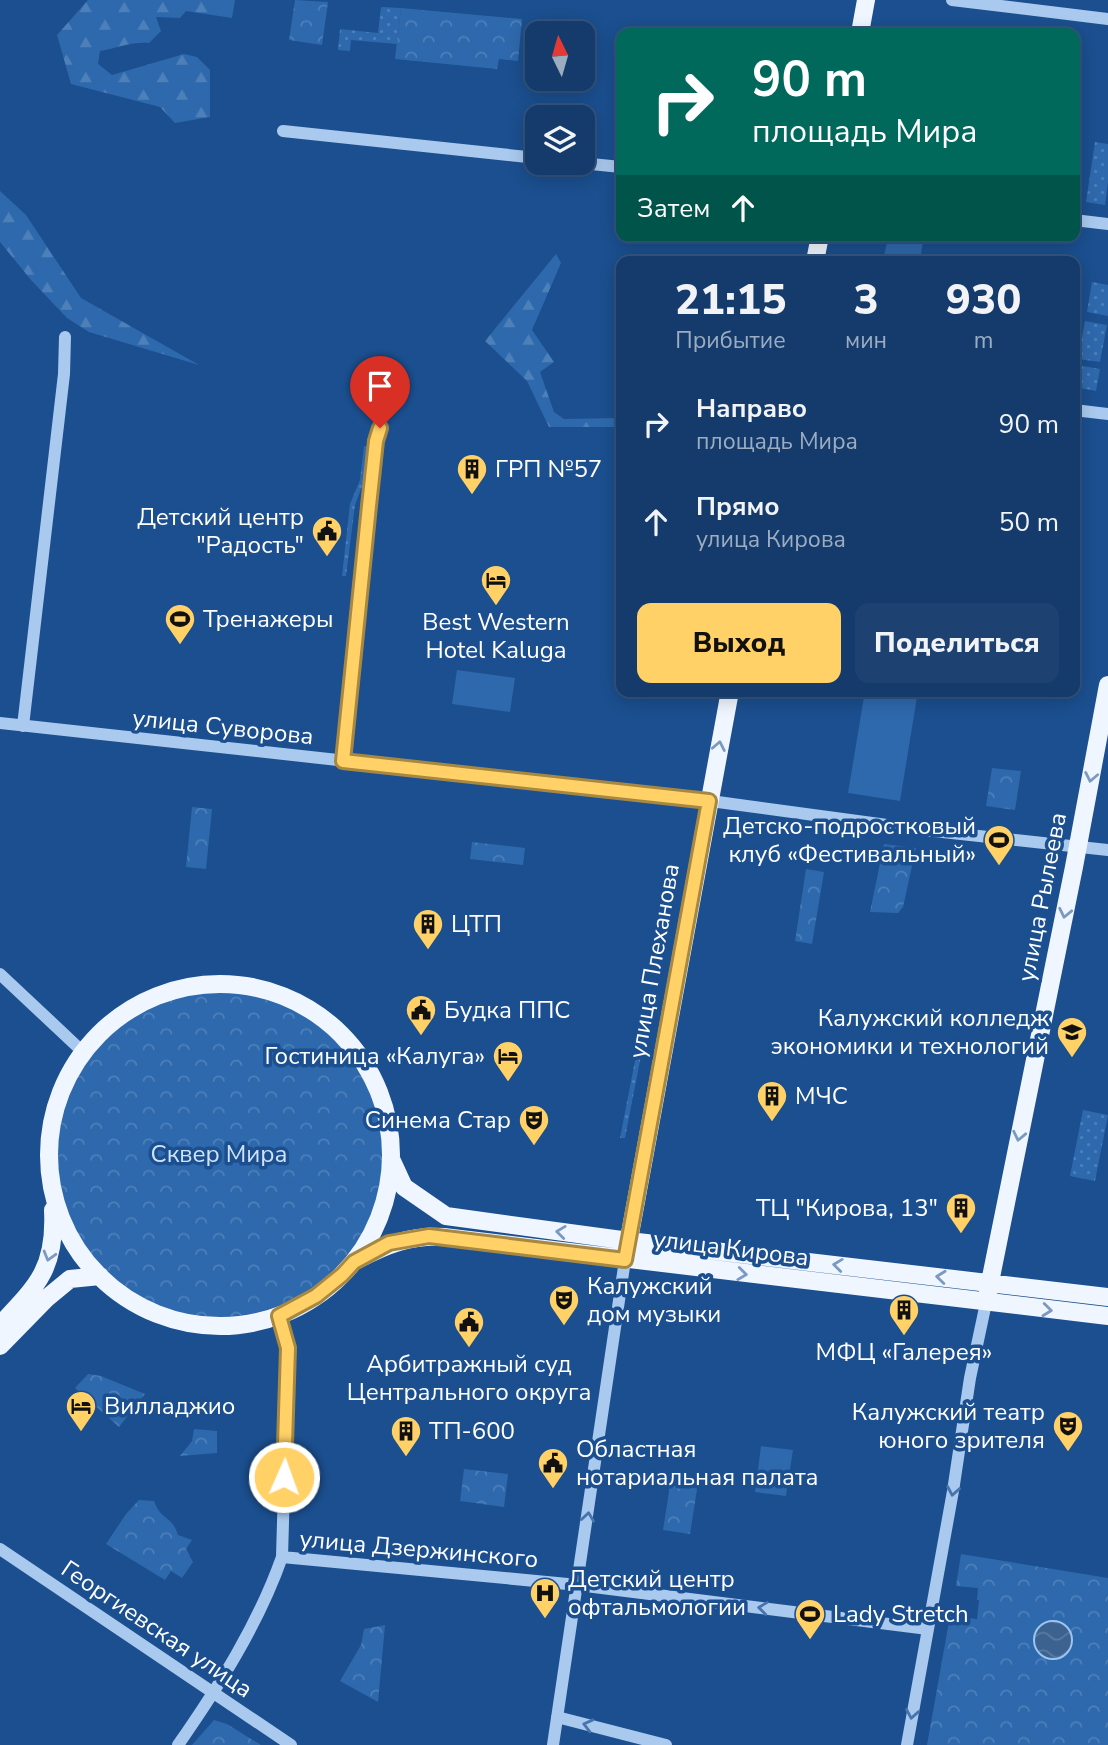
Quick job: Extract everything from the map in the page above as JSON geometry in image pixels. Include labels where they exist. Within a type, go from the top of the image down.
[{"type":"main road","points":[[861,28],[866,0]]},
{"type":"main road","name":"улица Рылеева","points":[[986,1303],[1108,685]]},
{"type":"main road","name":"улица Плеханова","points":[[625,1260],[729,697]]},
{"type":"main road","points":[[0,1325],[36,1287],[50,1260],[54,1231],[49,1156],[56,1102],[66,1077],[97,1036],[124,1013],[153,997],[186,987],[219,984],[253,986],[285,996],[314,1012],[341,1033],[362,1058],[378,1088],[388,1120],[392,1161],[389,1186],[379,1219],[354,1262],[316,1296],[279,1316],[254,1322],[221,1326],[187,1322],[155,1313],[126,1297],[78,1254],[62,1221],[52,1189]]},
{"type":"main road","name":"улица Кирова","points":[[392,1161],[404,1187],[446,1216],[629,1241],[1108,1297]]},
{"type":"main road","name":"улица Кирова","points":[[354,1262],[389,1243],[429,1236],[1108,1317]]},
{"type":"main road","points":[[0,1346],[47,1298],[70,1279],[100,1276]]},
{"type":"street","points":[[952,0],[1108,19]]},
{"type":"street","points":[[283,131],[525,157]]},
{"type":"street","points":[[595,164],[616,166]]},
{"type":"street","points":[[1080,221],[1108,224]]},
{"type":"street","points":[[23,726],[64,374],[65,337]]},
{"type":"street","points":[[1080,411],[1108,414]]},
{"type":"street","points":[[343,761],[370,493],[380,428]]},
{"type":"street","name":"улица Суворова","points":[[0,723],[709,801],[924,830],[1108,850]]},
{"type":"street","points":[[0,974],[83,1052]]},
{"type":"street","points":[[553,1745],[625,1260]]},
{"type":"street","points":[[907,1745],[953,1491],[970,1378],[986,1303]]},
{"type":"street","points":[[178,1745],[214,1691],[253,1624],[282,1557],[288,1348],[279,1316]]},
{"type":"street","name":"Георгиевская улица","points":[[0,1549],[214,1691],[290,1745]]},
{"type":"street","name":"улица Дзержинского","points":[[282,1557],[578,1585],[928,1629]]},
{"type":"street","points":[[557,1717],[666,1745]]},
{"type":"green space","points":[[88,0],[235,0],[232,18],[186,11],[180,18],[156,17],[161,31],[149,43],[100,51],[98,64],[112,75],[184,54],[197,57],[210,70],[210,117],[175,123],[160,107],[71,84],[57,35]]},
{"type":"green space","points":[[295,0],[328,2],[322,45],[289,40]]},
{"type":"green space","points":[[381,7],[401,8],[397,44],[351,40],[350,51],[338,50],[340,29],[378,33]]},
{"type":"green space","points":[[401,8],[522,19],[518,61],[499,59],[497,69],[395,59]]},
{"type":"green space","points":[[1095,142],[1108,144],[1105,205],[1086,202]]},
{"type":"green space","points":[[0,191],[26,215],[81,298],[199,365],[89,332],[67,318],[0,242]]},
{"type":"green space","points":[[887,242],[923,242],[921,256],[884,256]]},
{"type":"green space","points":[[556,254],[561,263],[532,330],[554,362],[540,372],[554,412],[564,419],[616,418],[616,427],[549,427],[527,381],[485,341]]},
{"type":"green space","points":[[1092,282],[1108,285],[1108,316],[1087,312]]},
{"type":"green space","points":[[1085,321],[1107,325],[1100,362],[1080,359]]},
{"type":"green space","points":[[1080,366],[1100,369],[1096,391],[1080,388]]},
{"type":"green space","points":[[364,446],[369,446],[364,481],[355,505],[346,576],[342,576],[350,504],[360,480]]},
{"type":"green space","points":[[457,670],[515,678],[510,712],[452,704]]},
{"type":"green space","points":[[864,697],[917,697],[900,801],[848,793]]},
{"type":"green space","points":[[992,768],[1021,771],[1015,810],[986,806]]},
{"type":"green space","points":[[192,807],[212,809],[206,869],[186,867]]},
{"type":"green space","points":[[472,842],[525,848],[523,865],[470,859]]},
{"type":"green space","points":[[884,844],[916,848],[903,907],[898,913],[870,912]]},
{"type":"green space","points":[[806,869],[824,872],[812,944],[795,941]]},
{"type":"green space","name":"Сквер Мира","points":[[219,989],[251,992],[282,1001],[310,1017],[335,1037],[355,1062],[371,1090],[380,1121],[383,1153],[380,1185],[371,1216],[355,1244],[335,1269],[310,1289],[282,1305],[251,1314],[219,1317],[187,1314],[156,1305],[128,1289],[103,1269],[83,1244],[67,1216],[58,1185],[55,1153],[58,1121],[67,1090],[83,1062],[103,1037],[128,1017],[156,1001],[187,992]]},
{"type":"green space","points":[[640,1035],[645,1035],[625,1138],[620,1138]]},
{"type":"green space","points":[[1083,1110],[1108,1115],[1095,1181],[1070,1176]]},
{"type":"green space","points":[[88,1374],[101,1376],[145,1394],[119,1427],[75,1388]]},
{"type":"green space","points":[[194,1429],[217,1431],[217,1453],[180,1456],[192,1441]]},
{"type":"green space","points":[[761,1446],[793,1450],[786,1496],[755,1492]]},
{"type":"green space","points":[[464,1469],[508,1474],[504,1507],[460,1501]]},
{"type":"green space","points":[[671,1479],[698,1483],[690,1534],[663,1530]]},
{"type":"green space","points":[[139,1500],[154,1501],[160,1512],[173,1524],[178,1535],[192,1540],[186,1549],[193,1562],[182,1578],[171,1571],[165,1580],[106,1544]]},
{"type":"green space","points":[[961,1554],[1108,1578],[1108,1745],[927,1745],[950,1616],[977,1619],[978,1588],[956,1586]]},
{"type":"green space","points":[[385,1625],[378,1702],[340,1681],[361,1645],[364,1629]]},
{"type":"green space","points":[[214,1720],[227,1724],[261,1745],[192,1745]]},
{"type":"water","points":[[1053,1621],[1067,1626],[1072,1640],[1067,1654],[1053,1659],[1039,1654],[1034,1640],[1039,1626]]},
{"type":"place","name":"ГРП №57","points":[[472,496]]},
{"type":"place","name":"Детский центр \"Радость\"","points":[[327,558]]},
{"type":"place","name":"Best Western Hotel Kaluga","points":[[496,607]]},
{"type":"place","name":"Тренажеры","points":[[180,646]]},
{"type":"place","name":"Детско-подростковый клуб «Фестивальный»","points":[[999,867]]},
{"type":"place","name":"ЦТП","points":[[428,951]]},
{"type":"place","name":"Будка ППС","points":[[421,1037]]},
{"type":"place","name":"Калужский колледж экономики и технологий","points":[[1072,1059]]},
{"type":"place","name":"Гостиница «Калуга»","points":[[508,1083]]},
{"type":"place","name":"МЧС","points":[[772,1123]]},
{"type":"place","name":"Синема Стар","points":[[534,1147]]},
{"type":"place","name":"ТЦ \"Кирова, 13\"","points":[[961,1235]]},
{"type":"place","name":"Калужский дом музыки","points":[[564,1327]]},
{"type":"place","name":"МФЦ «Галерея»","points":[[904,1337]]},
{"type":"place","name":"Арбитражный суд Центрального округа","points":[[469,1349]]},
{"type":"place","name":"Вилладжио","points":[[81,1433]]},
{"type":"place","name":"Калужский театр юного зрителя","points":[[1068,1453]]},
{"type":"place","name":"ТП-600","points":[[406,1458]]},
{"type":"place","name":"Областная нотариальная палата","points":[[553,1490]]},
{"type":"place","name":"Детский центр офтальмологии","points":[[545,1620]]},
{"type":"place","name":"Lady Stretch","points":[[810,1641]]},
{"type":"route","points":[[284,1477],[288,1348],[279,1316],[316,1296],[354,1262],[389,1243],[429,1236],[625,1260],[709,801],[343,761],[376,441],[380,428]]}]
